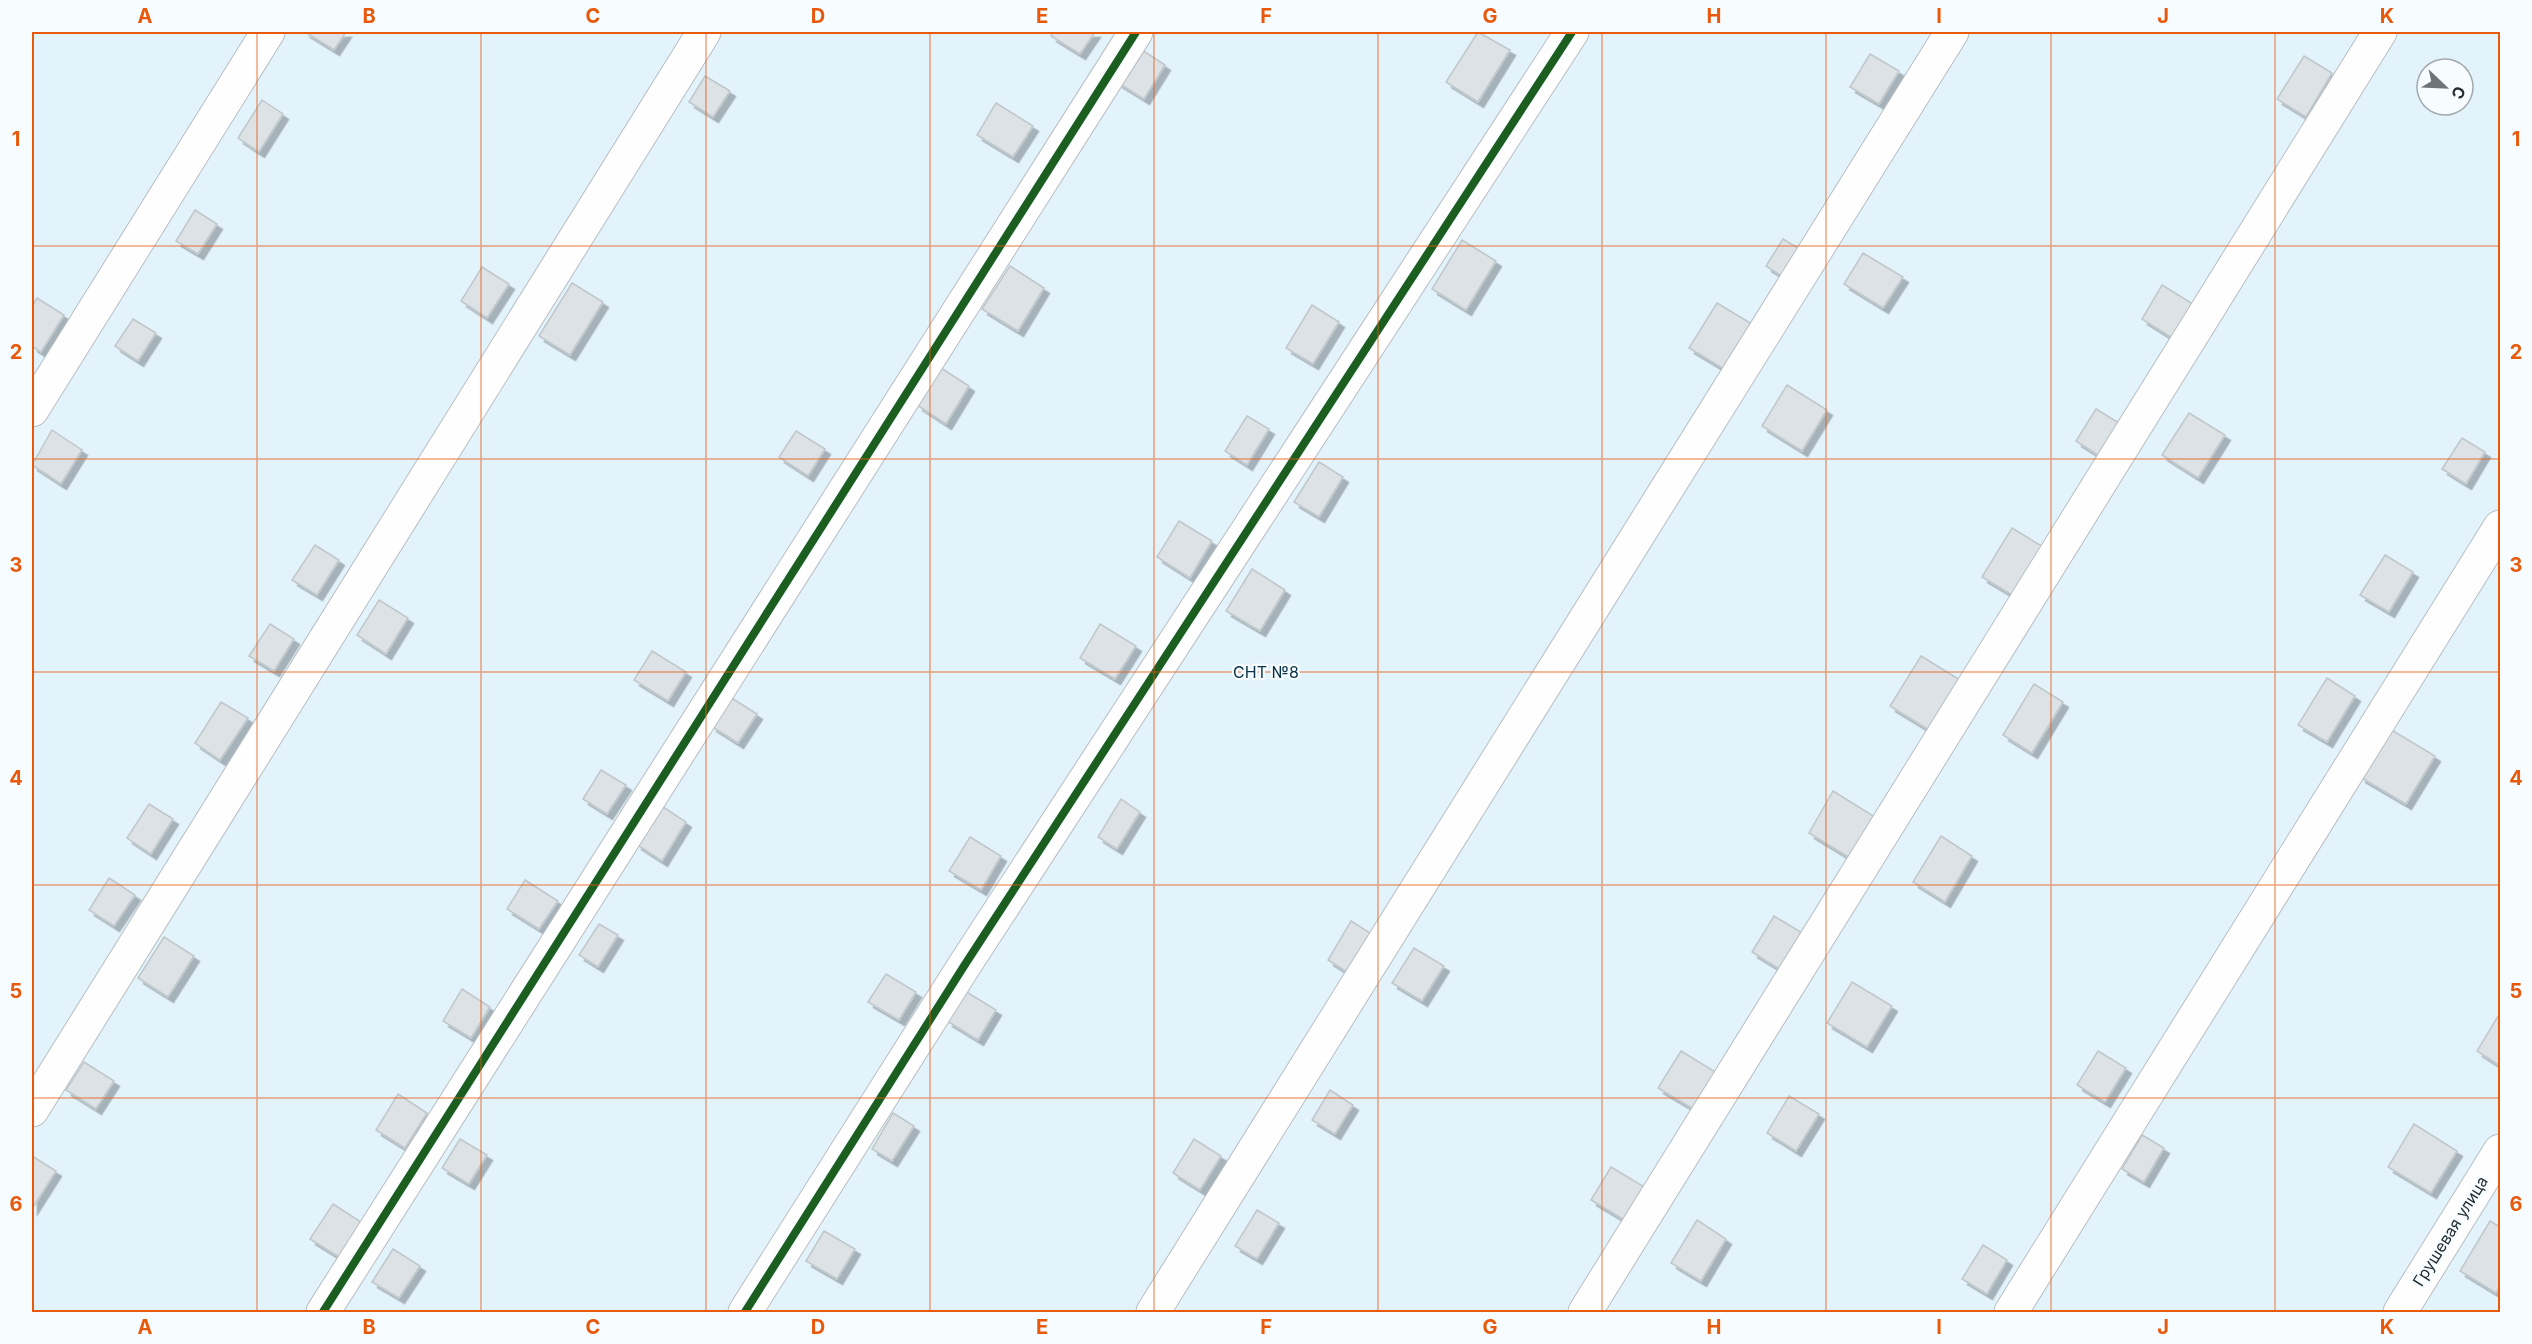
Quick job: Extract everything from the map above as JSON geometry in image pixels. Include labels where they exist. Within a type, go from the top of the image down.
[{"type":"street","points":[[32,410],[268,32]]},
{"type":"street","points":[[32,1110],[704,32]]},
{"type":"street","points":[[324,1312],[1136,32]]},
{"type":"street","points":[[744,1312],[970,956],[1572,32]]},
{"type":"street","points":[[1153,1312],[1952,32]]},
{"type":"street","points":[[1585,1312],[2380,32]]},
{"type":"street","points":[[2011,1312],[2500,527]]},
{"type":"street","name":"Грушевая улица","points":[[2400,1312],[2500,1151]]},
{"type":"green space","name":"СНТ №8","points":[[32,32],[2500,32],[2500,1312],[32,1312]]},
{"type":"building","points":[[305,32],[346,32],[334,50]]},
{"type":"building","points":[[1054,32],[1095,32],[1080,54],[1051,36]]},
{"type":"building","points":[[1478,32],[1510,50],[1478,102],[1446,82]]},
{"type":"building","points":[[1139,48],[1165,65],[1144,99],[1117,82]]},
{"type":"building","points":[[1870,54],[1899,71],[1879,104],[1850,87]]},
{"type":"building","points":[[2304,56],[2332,73],[2306,117],[2277,99]]},
{"type":"building","points":[[705,76],[730,91],[713,117],[689,102]]},
{"type":"building","points":[[262,100],[283,114],[259,152],[238,138]]},
{"type":"building","points":[[996,103],[1033,126],[1013,157],[977,135]]},
{"type":"building","points":[[195,210],[217,224],[198,254],[176,241]]},
{"type":"building","points":[[1783,239],[1805,252],[1788,280],[1766,266]]},
{"type":"building","points":[[1462,240],[1496,261],[1466,310],[1432,289]]},
{"type":"building","points":[[1863,253],[1903,277],[1883,308],[1844,284]]},
{"type":"building","points":[[1010,266],[1044,288],[1018,331],[982,309]]},
{"type":"building","points":[[482,267],[509,284],[487,318],[461,301]]},
{"type":"building","points":[[572,283],[603,302],[570,355],[539,336]]},
{"type":"building","points":[[2162,285],[2198,307],[2177,341],[2142,319]]},
{"type":"building","points":[[37,298],[64,315],[41,352],[32,346],[32,306]]},
{"type":"building","points":[[1717,303],[1752,324],[1724,369],[1689,348]]},
{"type":"building","points":[[1312,305],[1339,322],[1313,364],[1286,348]]},
{"type":"building","points":[[133,319],[156,333],[138,361],[115,346]]},
{"type":"building","points":[[941,368],[969,386],[946,424],[917,405]]},
{"type":"building","points":[[1787,385],[1827,410],[1802,451],[1762,426]]},
{"type":"building","points":[[2096,409],[2124,426],[2104,459],[2076,441]]},
{"type":"building","points":[[2189,413],[2225,435],[2198,478],[2162,455]]},
{"type":"building","points":[[1247,416],[1269,429],[1247,465],[1225,451]]},
{"type":"building","points":[[52,430],[82,450],[61,484],[32,465]]},
{"type":"building","points":[[796,431],[825,449],[808,476],[779,457]]},
{"type":"building","points":[[2462,438],[2485,452],[2466,484],[2442,469]]},
{"type":"building","points":[[1319,462],[1343,477],[1319,517],[1294,502]]},
{"type":"building","points":[[1179,521],[1212,541],[1190,578],[1157,557]]},
{"type":"building","points":[[2012,528],[2048,550],[2019,599],[1982,577]]},
{"type":"building","points":[[315,545],[339,560],[317,595],[292,580]]},
{"type":"building","points":[[2385,555],[2413,572],[2389,612],[2360,595]]},
{"type":"building","points":[[1252,569],[1285,590],[1260,631],[1226,611]]},
{"type":"building","points":[[379,600],[408,618],[386,654],[357,635]]},
{"type":"building","points":[[270,624],[294,639],[274,671],[249,656]]},
{"type":"building","points":[[1100,624],[1136,646],[1115,679],[1080,658]]},
{"type":"building","points":[[652,651],[686,672],[668,701],[634,680]]},
{"type":"building","points":[[1921,656],[1965,683],[1934,733],[1890,706]]},
{"type":"building","points":[[2327,678],[2355,696],[2327,742],[2298,725]]},
{"type":"building","points":[[2034,684],[2063,702],[2032,753],[2003,735]]},
{"type":"building","points":[[730,697],[757,714],[738,743],[711,726]]},
{"type":"building","points":[[221,702],[248,718],[220,760],[195,743]]},
{"type":"building","points":[[2390,729],[2435,756],[2406,804],[2360,777]]},
{"type":"building","points":[[601,770],[626,785],[607,814],[583,799]]},
{"type":"building","points":[[1833,791],[1875,817],[1850,858],[1809,833]]},
{"type":"building","points":[[1121,799],[1140,812],[1117,849],[1098,837]]},
{"type":"building","points":[[149,804],[173,819],[151,854],[127,838]]},
{"type":"building","points":[[660,805],[686,822],[662,861],[636,844]]},
{"type":"building","points":[[1941,836],[1972,856],[1945,902],[1913,882]]},
{"type":"building","points":[[970,837],[1001,856],[981,890],[949,871]]},
{"type":"building","points":[[109,878],[135,895],[114,926],[89,910]]},
{"type":"building","points":[[525,880],[558,901],[539,929],[507,909]]},
{"type":"building","points":[[1774,916],[1804,934],[1781,970],[1752,952]]},
{"type":"building","points":[[1351,921],[1370,933],[1347,972],[1328,960]]},
{"type":"building","points":[[599,924],[618,935],[598,967],[579,955]]},
{"type":"building","points":[[164,937],[194,956],[168,997],[138,978]]},
{"type":"building","points":[[1414,948],[1444,966],[1422,1001],[1392,983]]},
{"type":"building","points":[[886,974],[916,992],[899,1020],[868,1002]]},
{"type":"building","points":[[1852,982],[1892,1006],[1867,1047],[1827,1023]]},
{"type":"building","points":[[462,989],[490,1007],[471,1038],[443,1021]]},
{"type":"building","points":[[965,991],[996,1010],[978,1040],[947,1021]]},
{"type":"building","points":[[2500,1013],[2500,1066],[2477,1051]]},
{"type":"building","points":[[1681,1051],[1717,1073],[1695,1110],[1658,1088]]},
{"type":"building","points":[[2098,1051],[2126,1068],[2105,1102],[2077,1085]]},
{"type":"building","points":[[84,1062],[114,1081],[96,1109],[66,1090]]},
{"type":"building","points":[[1330,1090],[1353,1105],[1335,1134],[1312,1120]]},
{"type":"building","points":[[398,1094],[427,1113],[405,1148],[376,1130]]},
{"type":"building","points":[[1789,1096],[1819,1114],[1796,1151],[1767,1133]]},
{"type":"building","points":[[893,1113],[914,1126],[892,1161],[872,1149]]},
{"type":"building","points":[[2414,1124],[2457,1151],[2431,1193],[2388,1167]]},
{"type":"building","points":[[2142,1135],[2164,1148],[2144,1182],[2122,1169]]},
{"type":"building","points":[[460,1139],[487,1155],[469,1184],[442,1168]]},
{"type":"building","points":[[1194,1139],[1221,1156],[1200,1190],[1173,1173]]},
{"type":"building","points":[[32,1156],[56,1171],[32,1209]]},
{"type":"building","points":[[1611,1167],[1646,1188],[1626,1221],[1591,1200]]},
{"type":"building","points":[[333,1204],[361,1222],[339,1257],[310,1239]]},
{"type":"building","points":[[1257,1210],[1279,1223],[1257,1259],[1235,1246]]},
{"type":"building","points":[[1697,1220],[1726,1239],[1701,1281],[1671,1263]]},
{"type":"building","points":[[2490,1221],[2500,1227],[2500,1286],[2496,1293],[2460,1271]]},
{"type":"building","points":[[824,1231],[855,1249],[837,1279],[806,1261]]},
{"type":"building","points":[[1983,1245],[2007,1260],[1987,1294],[1962,1279]]},
{"type":"building","points":[[393,1249],[420,1266],[399,1298],[372,1282]]},
{"type":"cycle path","points":[[323,1312],[1136,32]]},
{"type":"cycle path","points":[[745,1312],[964,966],[1572,32]]}]
